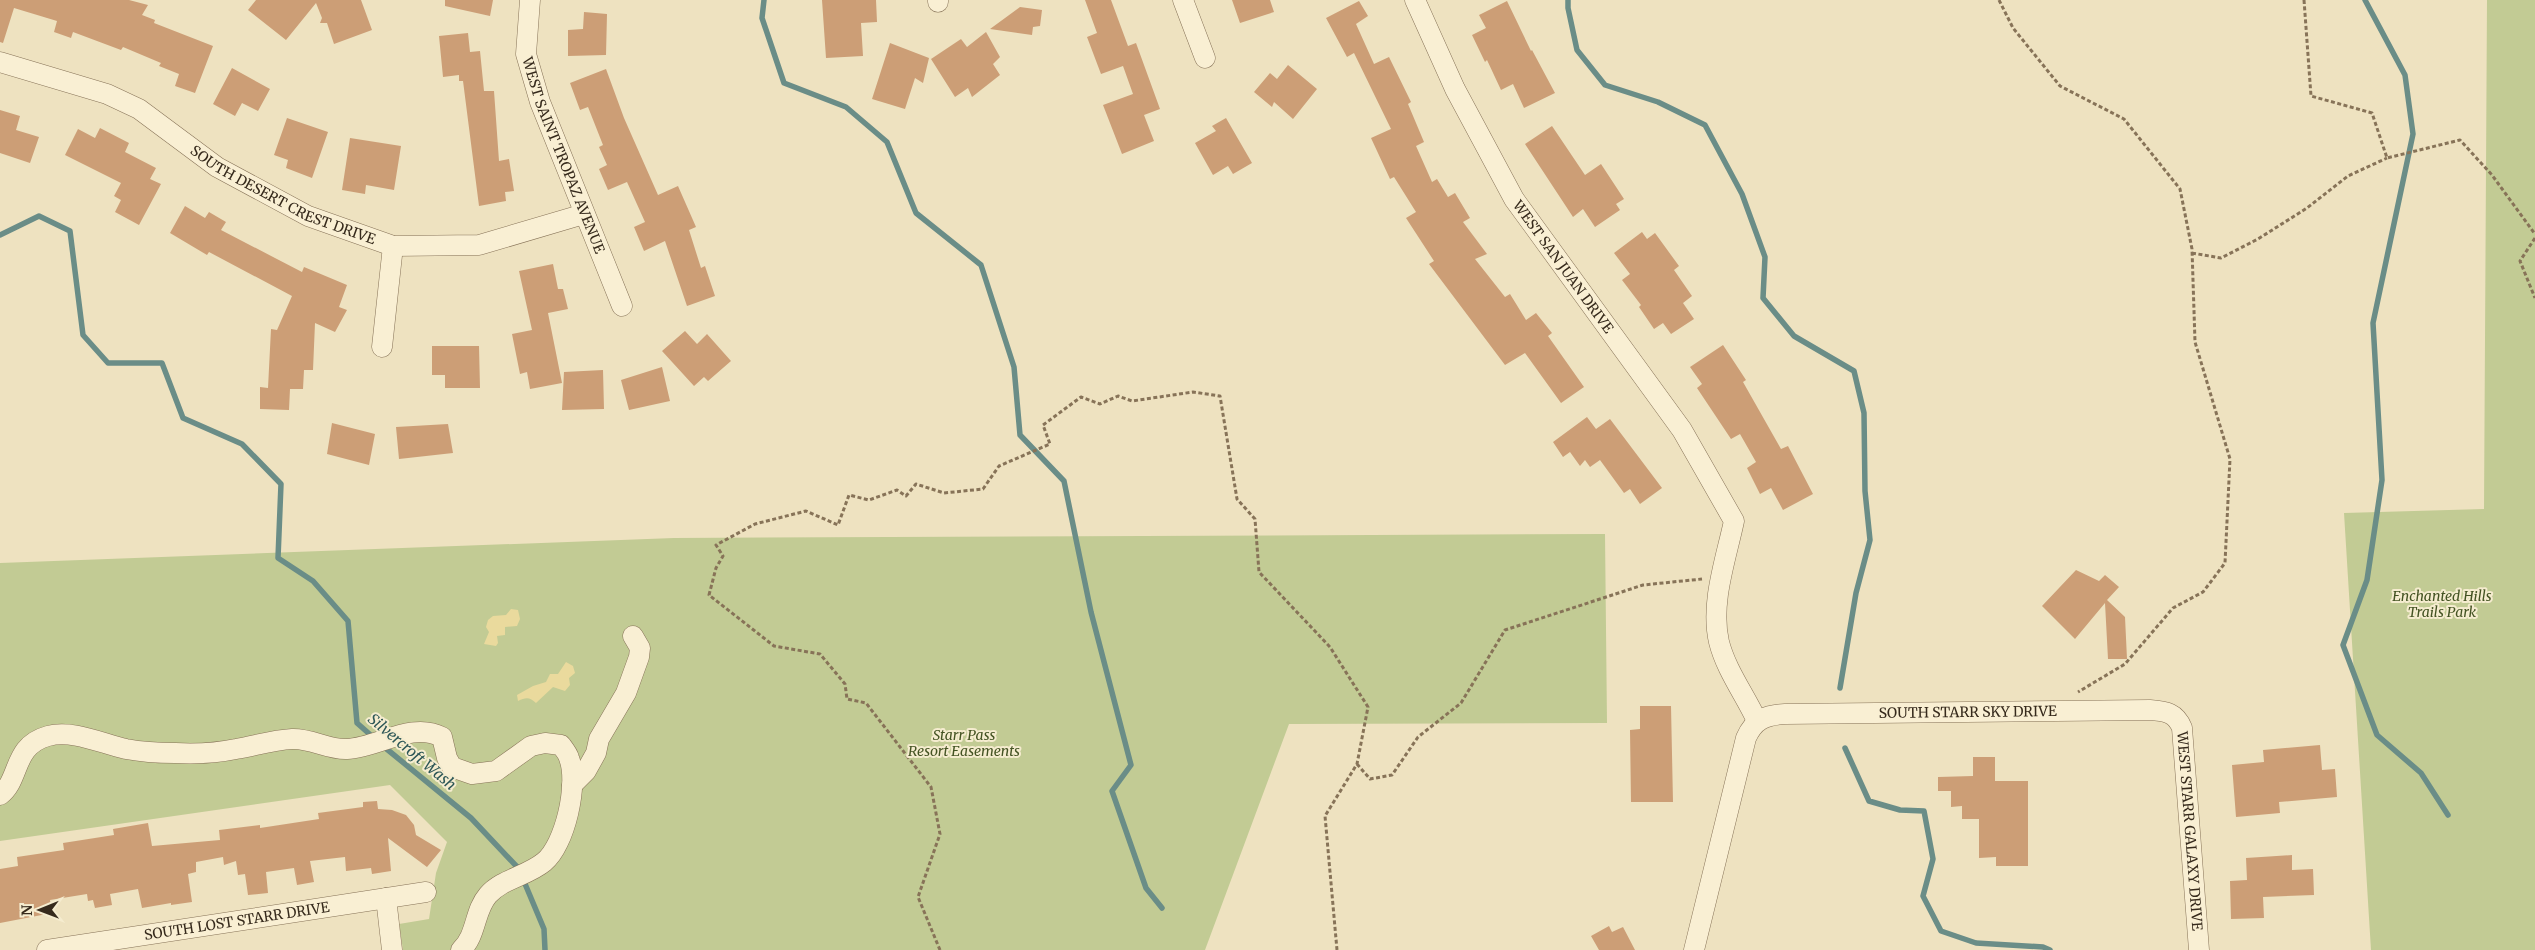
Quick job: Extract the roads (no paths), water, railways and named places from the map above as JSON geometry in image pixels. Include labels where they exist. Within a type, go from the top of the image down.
[{"type":"street","name":"WEST SAINT TROPAZ AVENUE","points":[[530,0],[526,54],[540,102],[622,306]]},
{"type":"street","points":[[1183,0],[1205,58]]},
{"type":"street","name":"WEST SAN JUAN DRIVE","points":[[1415,0],[1455,89],[1514,199],[1682,430],[1734,521],[1716,607],[1719,641],[1730,668],[1760,720]]},
{"type":"street","name":"SOUTH DESERT CREST DRIVE","points":[[0,62],[107,94],[139,109],[217,167],[308,216],[393,246],[479,245],[584,214]]},
{"type":"street","points":[[382,347],[393,246]]},
{"type":"street","points":[[572,785],[586,771],[596,753],[599,739],[626,694],[639,657],[640,648],[633,636]]},
{"type":"street","name":"SOUTH STARR SKY DRIVE","points":[[1760,720],[1785,714],[2150,710],[2166,711],[2174,715]]},
{"type":"street","name":"WEST STARR GALAXY DRIVE","points":[[2174,715],[2178,719],[2182,733],[2199,950]]},
{"type":"street","points":[[1694,950],[1746,738],[1751,727],[1760,720]]},
{"type":"street","points":[[0,795],[5,791],[19,759],[38,740],[50,736],[67,735],[130,750],[178,754],[234,750],[292,739],[348,749],[388,738],[426,731],[442,736],[447,758],[452,767],[472,774],[496,771],[532,746],[545,743],[562,745],[569,758],[572,785],[564,830],[554,851],[544,862],[488,895],[482,904],[468,944],[461,950]]},
{"type":"street","name":"SOUTH LOST STARR DRIVE","points":[[48,950],[426,892]]},
{"type":"street","points":[[386,898],[392,950]]},
{"type":"waterway","points":[[764,0],[762,18],[784,83],[846,107],[887,142],[916,213],[981,265],[1014,367],[1020,435],[1064,481],[1091,612],[1131,765],[1112,791],[1146,888],[1162,908]]},
{"type":"waterway","points":[[1568,0],[1577,50],[1605,85],[1658,102],[1705,125],[1742,194],[1765,257],[1763,298],[1794,336],[1854,371],[1864,413],[1865,491],[1870,540],[1856,593],[1840,688]]},
{"type":"waterway","points":[[2365,0],[2405,75],[2413,134],[2373,323],[2382,480],[2367,580],[2343,645],[2377,735],[2421,773],[2448,815]]},
{"type":"waterway","name":"Silvercroft Wash","points":[[0,235],[39,216],[70,231],[83,335],[108,363],[162,363],[183,418],[242,444],[281,484],[278,558],[313,581],[348,621],[357,723],[374,738]]},
{"type":"waterway","name":"Silvercroft Wash","points":[[383,746],[471,818],[520,870]]},
{"type":"waterway","points":[[1845,748],[1869,801],[1900,810],[1924,811],[1933,859],[1923,896],[1941,931],[1976,943],[2043,947],[2050,950]]},
{"type":"waterway","name":"Silvercroft Wash","points":[[523,879],[544,929],[545,950]]},
{"type":"park label","name":"Enchanted Hills Trails Park","points":[[2442,604]]},
{"type":"park label","name":"Starr Pass Resort Easements","points":[[964,744]]}]
